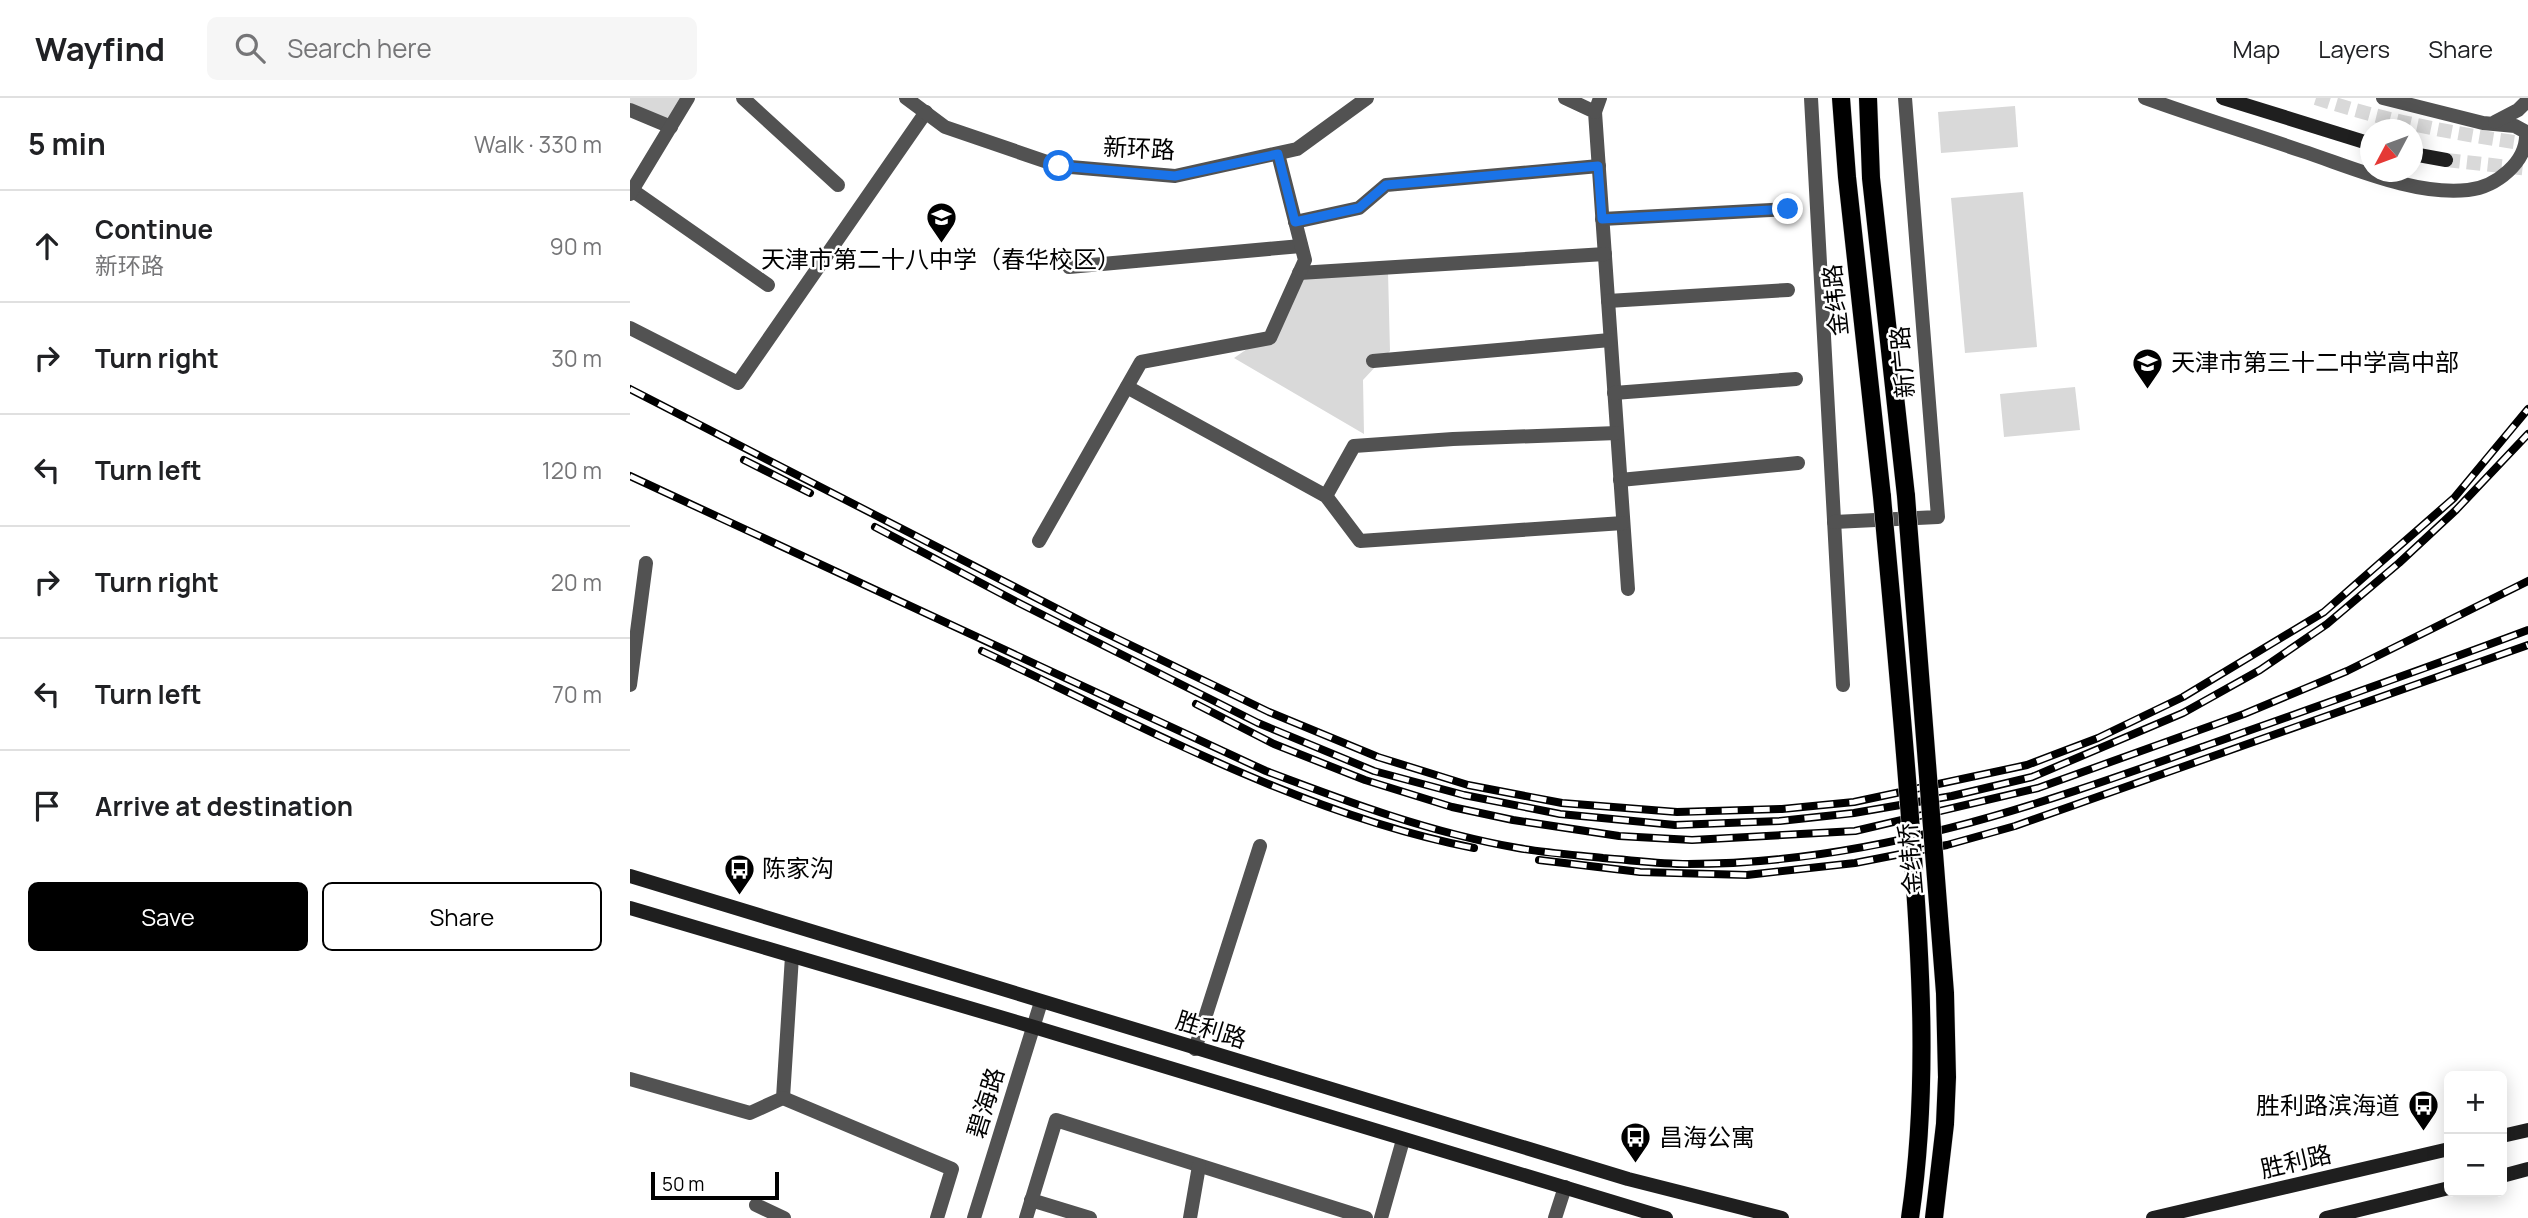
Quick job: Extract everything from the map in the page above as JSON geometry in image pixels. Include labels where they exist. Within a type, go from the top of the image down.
[{"type":"main road","name":"金纬路","points":[[1842,98],[1847,177],[1882,497]]},
{"type":"main road","name":"金纬路","points":[[1868,98],[1871,178],[1906,496]]},
{"type":"main road","points":[[2223,98],[2360,141]]},
{"type":"main road","points":[[2423,156],[2446,160]]},
{"type":"main road","name":"金纬桥","points":[[1906,496],[1945,993],[1945,1124],[1934,1218]]},
{"type":"main road","name":"金纬桥","points":[[1882,497],[1906,760],[1922,1000],[1922,1116],[1910,1218]]},
{"type":"main road","name":"胜利路","points":[[630,876],[1628,1179],[1782,1218]]},
{"type":"main road","name":"胜利路","points":[[630,908],[1666,1218]]},
{"type":"main road","points":[[2507,1135],[2528,1130]]},
{"type":"main road","name":"胜利路","points":[[2153,1218],[2444,1150]]},
{"type":"main road","points":[[2507,1175],[2528,1169]]},
{"type":"main road","points":[[2326,1218],[2444,1189]]},
{"type":"street","points":[[688,98],[631,192],[768,285]]},
{"type":"street","points":[[743,98],[838,186]]},
{"type":"street","name":"新环路","points":[[906,98],[945,127],[1059,166],[1175,176],[1297,149],[1367,98]]},
{"type":"street","points":[[1565,98],[1597,105],[1598,166],[1628,590]]},
{"type":"street","points":[[1811,98],[1843,685]]},
{"type":"street","name":"新广路","points":[[1834,522],[1938,517],[1905,98]]},
{"type":"street","points":[[2145,98],[2374,175],[2414,186],[2445,190],[2482,188],[2508,172],[2517,161],[2527,140],[2526,131],[2508,124],[2483,123],[2383,98]]},
{"type":"street","points":[[2483,123],[2508,117],[2528,100]]},
{"type":"street","points":[[630,110],[671,127]]},
{"type":"street","points":[[630,328],[738,383],[926,112]]},
{"type":"street","points":[[1039,541],[1141,362],[1270,338],[1305,261],[1278,154]]},
{"type":"street","points":[[1295,222],[1359,208],[1386,185],[1598,166]]},
{"type":"street","points":[[1602,219],[1788,209]]},
{"type":"street","points":[[1069,267],[1301,246]]},
{"type":"street","points":[[1299,274],[1605,254]]},
{"type":"street","points":[[1608,301],[1788,290]]},
{"type":"street","points":[[1373,361],[1610,340]]},
{"type":"street","points":[[1614,393],[1796,379]]},
{"type":"street","points":[[1127,387],[1326,495],[1360,541],[1623,523]]},
{"type":"street","points":[[1326,495],[1354,446],[1453,439],[1617,433]]},
{"type":"street","points":[[1620,480],[1798,463]]},
{"type":"street","points":[[630,685],[646,563]]},
{"type":"street","points":[[1195,1049],[1260,846]]},
{"type":"street","points":[[783,1098],[792,956]]},
{"type":"street","name":"碧海路","points":[[974,1218],[1041,1002]]},
{"type":"street","points":[[630,1079],[750,1113],[783,1098],[952,1169],[937,1218]]},
{"type":"street","points":[[1026,1218],[1056,1121],[1366,1218]]},
{"type":"street","points":[[1381,1218],[1403,1140]]},
{"type":"street","points":[[1190,1218],[1199,1166]]},
{"type":"street","points":[[1555,1218],[1565,1187]]},
{"type":"street","points":[[1031,1200],[1090,1218]]},
{"type":"street","points":[[756,1205],[784,1218]]},
{"type":"shaded area","points":[[630,98],[683,98],[668,120],[630,109]]},
{"type":"shaded area","points":[[2015,106],[2018,147],[1941,153],[1938,112]]},
{"type":"shaded area","points":[[2023,192],[2037,347],[1965,353],[1951,198]]},
{"type":"shaded area","points":[[1388,272],[1390,351],[1363,380],[1364,434],[1234,358],[1276,329],[1301,277]]},
{"type":"shaded area","points":[[2075,387],[2080,430],[2004,437],[2000,394]]},
{"type":"tunnel","points":[[2316,98],[2421,126],[2528,144]]},
{"type":"tunnel","points":[[2446,160],[2528,169]]},
{"type":"railway","points":[[630,389],[1087,624],[1269,712],[1378,757],[1468,785],[1562,803],[1677,812],[1782,809],[1854,802],[2027,765],[2098,738],[2183,697],[2324,612],[2454,498],[2528,409]]},
{"type":"railway","points":[[875,527],[1258,723],[1374,771],[1464,795],[1560,814],[1675,825],[1780,821],[1854,813],[1952,796],[2032,777],[2183,713],[2260,670],[2327,624],[2456,510],[2528,434]]},
{"type":"railway","points":[[744,460],[810,493]]},
{"type":"railway","points":[[630,476],[1266,771],[1390,816],[1486,842],[1550,853],[1656,863],[1756,861],[1822,854],[1952,828],[2078,790],[2528,630]]},
{"type":"railway","points":[[1196,704],[1274,744],[1365,780],[1452,807],[1513,820],[1619,836],[1692,840],[1855,831],[2038,788],[2244,714],[2347,671],[2528,581]]},
{"type":"railway","points":[[1539,860],[1640,872],[1747,875],[1855,863],[1947,845],[2015,826],[2528,645]]},
{"type":"railway","points":[[982,651],[1161,737],[1284,790],[1347,814],[1474,848]]},
{"type":"place","name":"天津市第二十八中学（春华校区）","points":[[941,245]]},
{"type":"place","name":"天津市第三十二中学高中部","points":[[2148,390]]},
{"type":"place","name":"陈家沟","points":[[739,896]]},
{"type":"place","name":"胜利路滨海道","points":[[2423,1133]]},
{"type":"place","name":"昌海公寓","points":[[1636,1165]]},
{"type":"route","points":[[1059,166],[1175,176],[1278,154],[1295,222],[1359,208],[1386,185],[1598,166],[1602,219],[1788,209]]}]
